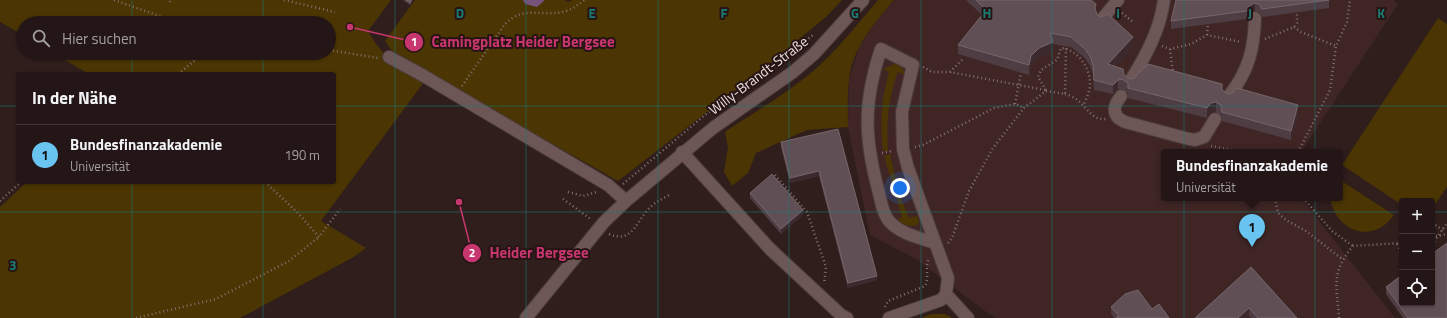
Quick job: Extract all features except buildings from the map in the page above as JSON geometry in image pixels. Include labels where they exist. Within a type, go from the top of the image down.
[{"type":"street","name":"Willy-Brandt-Straße","points":[[526,318],[600,227],[626,201],[682,152],[713,128],[793,72],[814,54],[863,0]]},
{"type":"street","points":[[1130,82],[1148,52],[1160,21],[1164,0]]},
{"type":"street","points":[[1102,19],[1119,5]]},
{"type":"street","points":[[1230,96],[1248,66],[1254,42],[1255,18]]},
{"type":"street","points":[[889,318],[941,300],[946,294],[948,278],[908,168],[903,149],[902,112],[913,65],[881,49],[874,70],[867,106],[868,142],[881,202],[888,220],[902,231],[937,248]]},
{"type":"street","points":[[389,57],[457,95],[612,188],[626,201]]},
{"type":"street","points":[[1121,96],[1114,109],[1116,115],[1125,122],[1188,139],[1201,139],[1208,133],[1214,119]]},
{"type":"street","points":[[682,152],[765,243],[841,315],[847,318]]},
{"type":"street","points":[[946,294],[968,318]]},
{"type":"path","points":[[114,0],[159,16]]},
{"type":"path","points":[[284,0],[335,12]]},
{"type":"path","points":[[457,95],[505,24],[511,18],[525,12],[567,11],[585,0]]},
{"type":"path","points":[[1300,149],[1330,90],[1336,46],[1347,22],[1350,0]]},
{"type":"path","points":[[1119,5],[1132,22]]},
{"type":"path","points":[[1254,42],[1294,27],[1297,23],[1297,12]]},
{"type":"path","points":[[1207,35],[1208,24]]},
{"type":"path","points":[[1294,27],[1302,32],[1336,46]]},
{"type":"path","points":[[568,192],[583,196],[612,188],[705,115],[771,69],[817,32]]},
{"type":"path","points":[[1153,39],[1170,49],[1191,44],[1207,35],[1234,42]]},
{"type":"path","points":[[1046,90],[1038,77],[1041,70],[1056,60],[1061,48],[1066,47]]},
{"type":"path","points":[[1065,94],[1066,47]]},
{"type":"path","points":[[1066,47],[1079,57],[1087,68],[1089,90],[1083,106]]},
{"type":"path","points":[[1170,49],[1174,76]]},
{"type":"path","points":[[336,51],[367,58],[389,57]]},
{"type":"path","points":[[950,72],[964,58]]},
{"type":"path","points":[[180,72],[195,60]]},
{"type":"path","points":[[913,65],[922,66],[932,72],[950,72],[1065,94],[1077,99],[1097,119],[1104,120],[1116,115]]},
{"type":"path","points":[[1015,104],[1021,73]]},
{"type":"path","points":[[888,301],[925,286],[927,281],[927,262],[937,248],[945,248],[952,238],[969,191],[993,148],[1024,108],[1046,90]]},
{"type":"path","points":[[871,156],[923,145],[994,108],[1015,104],[1024,108]]},
{"type":"path","points":[[1201,139],[1214,147],[1226,149]]},
{"type":"path","points":[[774,175],[807,212],[826,267],[825,281],[820,295]]},
{"type":"path","points":[[0,202],[19,184]]},
{"type":"path","points":[[268,184],[319,237]]},
{"type":"path","points":[[563,199],[586,214],[610,235],[623,236],[634,230],[645,213],[654,204],[669,195]]},
{"type":"path","points":[[1276,201],[1278,213],[1286,220],[1306,231],[1342,259]]},
{"type":"path","points":[[1306,201],[1332,231],[1353,246],[1397,244],[1399,248]]},
{"type":"path","points":[[136,318],[216,299],[289,261],[319,237],[340,209]]},
{"type":"path","points":[[1435,241],[1447,223]]},
{"type":"path","points":[[1435,225],[1442,230]]},
{"type":"path","points":[[1435,237],[1447,234]]},
{"type":"path","points":[[1339,318],[1335,287],[1342,259],[1353,246]]},
{"type":"shaded area","points":[[0,0],[391,0],[368,31],[380,49],[392,61],[424,82],[321,221],[366,248],[352,258],[240,318],[0,318],[0,207],[25,184],[336,184],[336,72],[86,72],[65,60],[336,60],[336,16],[16,16],[16,31],[0,22]]},
{"type":"shaded area","points":[[415,0],[523,0],[525,4],[543,2],[545,0],[564,0],[569,2],[572,0],[842,0],[826,17],[770,63],[618,181],[394,54],[385,41]]},
{"type":"shaded area","points":[[523,0],[545,0],[537,7],[525,4]]},
{"type":"shaded area","points":[[878,0],[894,0],[865,37],[854,58],[848,86],[848,127],[807,130],[756,153],[748,173],[732,186],[724,172],[728,147],[725,132],[788,91],[812,72],[838,47]]},
{"type":"shaded area","points":[[894,0],[1393,0],[1398,4],[1303,149],[1161,149],[1161,201],[1303,201],[1395,318],[996,318],[916,259],[870,235],[848,127],[849,79],[859,48],[874,23]]},
{"type":"shaded area","points":[[1438,18],[1447,24],[1447,187],[1435,205],[1435,198],[1399,198],[1399,203],[1343,166]]},
{"type":"shaded area","points":[[895,64],[901,67],[906,74],[905,75],[898,72],[892,92],[888,111],[888,151],[883,151],[882,111],[884,93],[889,72],[883,69]]},
{"type":"shaded area","points":[[890,154],[898,187],[909,218],[917,216],[919,222],[917,225],[909,226],[897,220],[902,217],[884,156]]},
{"type":"shaded area","points":[[1343,182],[1394,215],[1376,230],[1366,232],[1347,226],[1334,210],[1331,201],[1343,201]]},
{"type":"shaded area","points":[[931,314],[945,314],[952,318],[922,318]]},
{"type":"place","name":"Camingplatz Heider Bergsee","points":[[350,27]]},
{"type":"place","name":"Heider Bergsee","points":[[459,202]]},
{"type":"place","name":"Bundesfinanzakademie","points":[[1252,247]]}]
